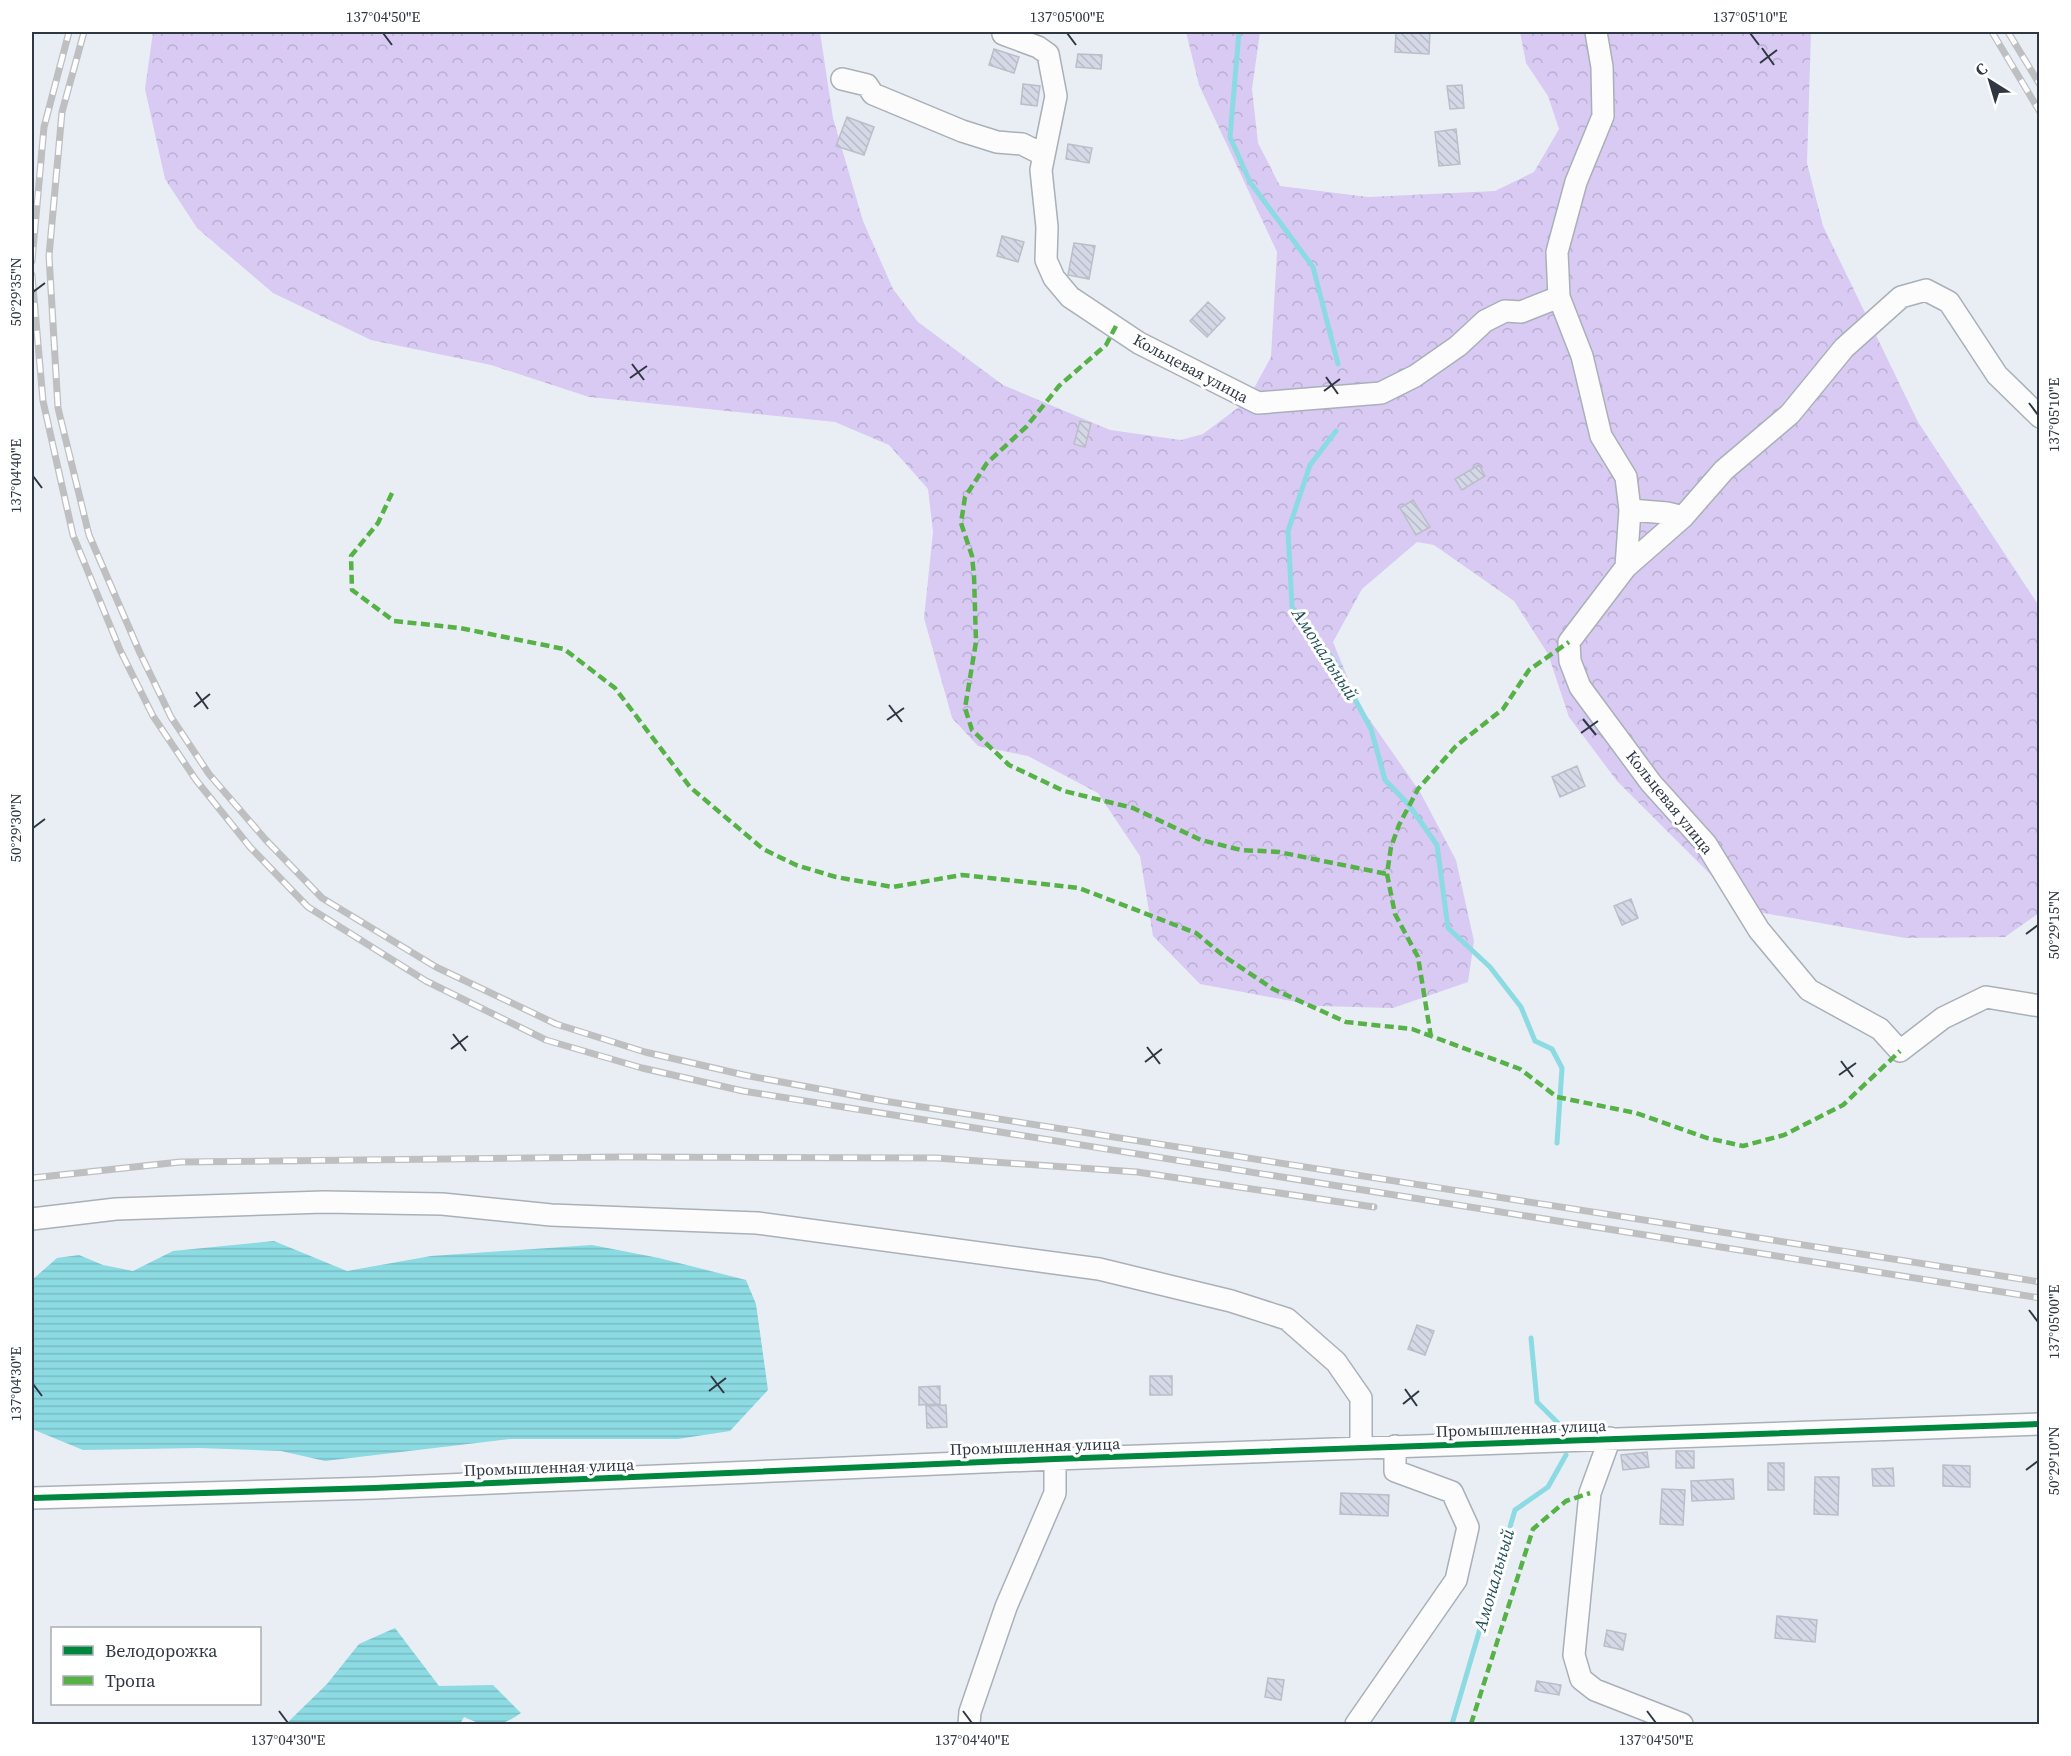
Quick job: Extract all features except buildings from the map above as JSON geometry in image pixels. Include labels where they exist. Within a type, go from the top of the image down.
[{"type":"street","points":[[1596,32],[1602,67],[1603,116],[1576,182],[1557,252],[1559,297],[1582,356],[1600,436],[1626,477],[1630,510],[1626,567]]},
{"type":"street","name":"Кольцевая улица","points":[[1003,34],[1038,46],[1048,54],[1056,96],[1041,170],[1047,227],[1046,260],[1054,278],[1070,297],[1139,343],[1258,403],[1381,393],[1415,376],[1458,346],[1485,321],[1505,311],[1521,312],[1559,297]]},
{"type":"street","points":[[842,79],[867,85],[873,94],[963,130],[997,142],[1022,144],[1044,156]]},
{"type":"street","points":[[1626,567],[1683,517],[1724,470],[1790,414],[1844,348],[1901,297],[1926,290],[1949,302],[1997,375],[2040,417]]},
{"type":"street","points":[[1630,510],[1667,513],[1683,517]]},
{"type":"street","name":"Кольцевая улица","points":[[1626,567],[1569,642],[1570,661],[1580,687],[1651,783],[1706,844],[1759,930],[1809,990],[1880,1029],[1900,1051],[1943,1018],[1986,997],[2040,1006]]},
{"type":"street","points":[[32,1219],[116,1209],[324,1202],[442,1204],[551,1215],[757,1223],[1099,1269],[1231,1301],[1287,1319],[1336,1362],[1361,1398],[1361,1447]]},
{"type":"street","name":"Промышленная улица","points":[[32,1498],[363,1489],[1361,1447],[2040,1424]]},
{"type":"street","points":[[1610,1438],[1590,1493],[1574,1655],[1581,1679],[1595,1690],[1682,1725]]},
{"type":"street","points":[[1356,1725],[1456,1580],[1468,1527],[1452,1492],[1395,1471],[1395,1446]]},
{"type":"street","points":[[969,1725],[970,1712],[1006,1607],[1054,1492],[1055,1459]]},
{"type":"green space","points":[[153,32],[820,32],[833,118],[863,221],[893,289],[918,322],[1003,385],[1110,430],[1181,440],[1203,434],[1247,401],[1271,357],[1277,252],[1199,85],[1186,32],[1260,32],[1252,89],[1258,143],[1280,186],[1368,197],[1495,191],[1534,172],[1559,129],[1548,96],[1526,63],[1520,32],[1811,32],[1807,163],[1823,226],[1918,422],[2039,606],[2039,913],[2005,937],[1905,938],[1758,912],[1725,889],[1617,781],[1569,717],[1548,654],[1514,601],[1434,545],[1417,542],[1362,589],[1333,642],[1358,703],[1420,792],[1456,860],[1474,941],[1468,982],[1393,1008],[1318,1006],[1200,984],[1153,936],[1140,856],[1098,793],[1028,756],[978,746],[952,718],[924,618],[933,532],[928,489],[889,445],[835,422],[589,397],[491,365],[371,340],[273,293],[197,228],[165,179],[145,89]]},
{"type":"water","points":[[274,1241],[347,1271],[431,1256],[592,1245],[659,1258],[746,1280],[756,1304],[768,1390],[730,1431],[678,1439],[510,1439],[325,1461],[281,1451],[199,1448],[83,1450],[32,1429],[32,1280],[57,1258],[79,1255],[103,1265],[133,1271],[173,1251]]},
{"type":"water","points":[[395,1628],[439,1686],[493,1685],[521,1713],[506,1722],[493,1725],[464,1717],[460,1724],[286,1724],[327,1684],[359,1644]]},
{"type":"waterway","points":[[1239,32],[1230,137],[1250,182],[1313,267],[1338,364]]},
{"type":"waterway","name":"Амональный","points":[[1336,431],[1310,465],[1288,531],[1292,607],[1335,662],[1371,729],[1385,780],[1409,805],[1437,845],[1448,928],[1490,967],[1521,1007],[1535,1041],[1552,1049],[1562,1068],[1557,1143]]},
{"type":"waterway","name":"Амональный","points":[[1531,1338],[1537,1402],[1563,1428]]},
{"type":"waterway","name":"Амональный","points":[[1452,1724],[1515,1510],[1548,1487],[1566,1455]]},
{"type":"railway","points":[[32,261],[44,127],[69,32]]},
{"type":"railway","points":[[84,32],[62,112],[49,256],[58,408],[89,535],[140,653],[171,717],[209,774],[265,839],[322,898],[436,967],[556,1024],[645,1052],[744,1075],[884,1101],[2040,1282]]},
{"type":"railway","points":[[1992,32],[2040,112]]},
{"type":"railway","points":[[2008,32],[2040,85]]},
{"type":"railway","points":[[32,275],[43,401],[73,535],[120,650],[153,716],[196,780],[250,847],[308,907],[426,981],[546,1040],[642,1068],[743,1091],[2040,1298]]},
{"type":"railway","points":[[32,1178],[180,1162],[620,1157],[936,1158],[1137,1172],[1374,1207]]},
{"type":"marked path","points":[[1116,326],[1106,345],[1059,386],[1026,427],[987,463],[965,497],[961,523],[972,556],[976,642],[965,708],[972,730],[1009,765],[1064,791],[1133,808],[1201,840],[1241,850],[1279,852],[1387,874]]},
{"type":"marked path","points":[[392,493],[378,523],[351,556],[352,590],[394,621],[460,628],[564,649],[615,688],[690,787],[763,849],[796,865],[836,877],[893,887],[962,875],[1079,888],[1196,933],[1225,957],[1273,989],[1346,1022],[1412,1029],[1520,1069],[1557,1097],[1636,1113],[1707,1138],[1743,1146],[1784,1135],[1843,1105],[1900,1051]]},
{"type":"marked path","points":[[1431,1037],[1418,957],[1395,914],[1387,874],[1391,847],[1399,825],[1418,789],[1456,746],[1503,709],[1529,670],[1569,642]]},
{"type":"marked path","points":[[1471,1724],[1533,1529],[1566,1501],[1590,1493]]},
{"type":"cycle path","points":[[32,1498],[374,1488],[1055,1459],[2040,1424]]}]
